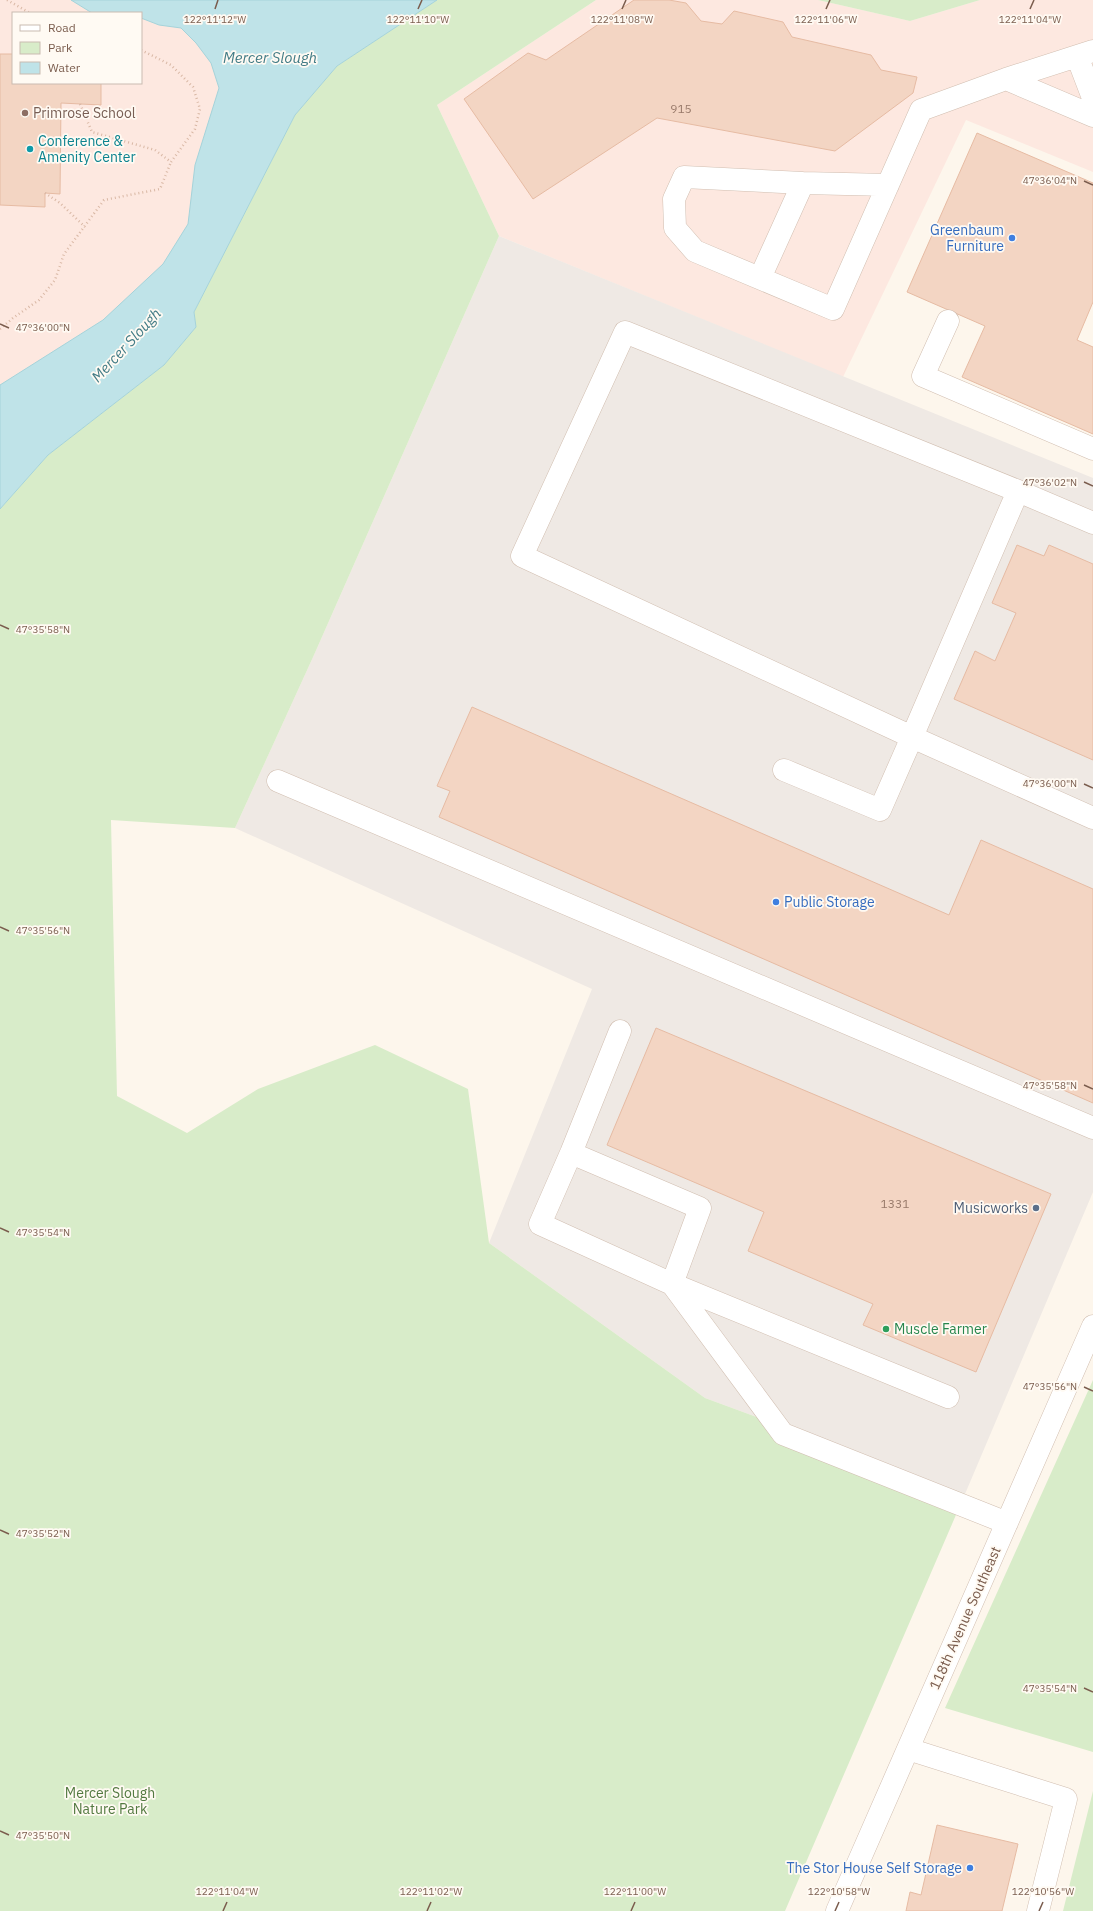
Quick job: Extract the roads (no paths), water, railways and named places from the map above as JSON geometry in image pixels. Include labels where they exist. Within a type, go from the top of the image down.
[{"type":"street","points":[[888,185],[803,183],[684,177],[674,199],[675,228],[695,251],[832,309],[888,185],[921,110],[1006,79],[1085,53],[1093,98]]},
{"type":"street","points":[[1006,79],[1093,116]]},
{"type":"street","points":[[760,278],[803,183]]},
{"type":"street","points":[[948,321],[923,376],[1093,449]]},
{"type":"street","points":[[1093,523],[1018,491],[625,332],[522,556],[912,737],[1093,818]]},
{"type":"street","points":[[784,770],[880,810],[1018,491]]},
{"type":"street","points":[[278,782],[1093,1128]]},
{"type":"street","points":[[620,1031],[571,1153],[540,1224],[672,1284],[948,1397]]},
{"type":"street","points":[[571,1153],[700,1208],[672,1284]]},
{"type":"street","points":[[672,1284],[782,1434],[1007,1523]]},
{"type":"street","name":"118th Avenue Southeast","points":[[837,1911],[1093,1326]]},
{"type":"street","points":[[908,1749],[1066,1799],[1038,1911]]},
{"type":"water","name":"Mercer Slough","points":[[71,0],[437,0],[337,66],[295,115],[194,312],[196,327],[164,365],[48,455],[0,509],[0,385],[103,320],[163,264],[188,224],[195,165],[219,88],[211,63],[196,43],[181,28],[159,25],[142,18],[142,12],[90,12]]},
{"type":"place","name":"Primrose School","points":[[25,113]]},
{"type":"place","name":"Conference & Amenity Center","points":[[30,149]]},
{"type":"place","name":"Greenbaum Furniture","points":[[1012,238]]},
{"type":"place","name":"Public Storage","points":[[776,902]]},
{"type":"place","name":"Musicworks","points":[[1036,1208]]},
{"type":"place","name":"Muscle Farmer","points":[[886,1329]]},
{"type":"place","name":"The Stor House Self Storage","points":[[970,1868]]},
{"type":"park label","name":"Mercer Slough Nature Park","points":[[110,1802]]}]
